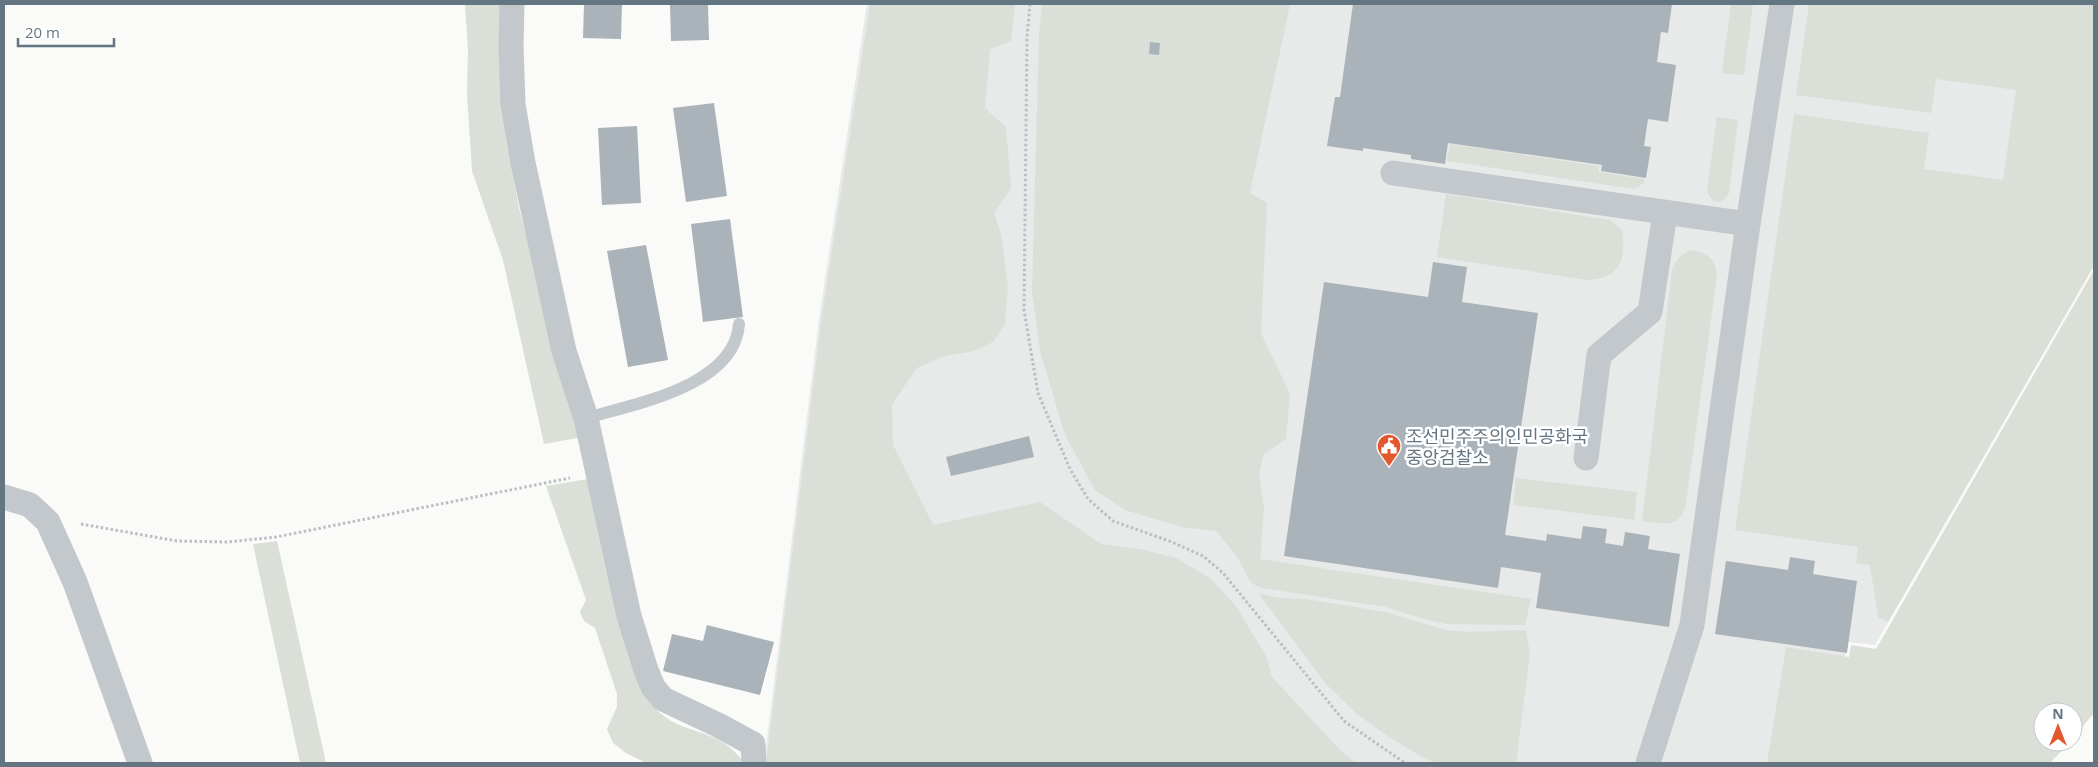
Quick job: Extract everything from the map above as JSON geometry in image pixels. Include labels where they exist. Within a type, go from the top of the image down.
[{"type":"street","points":[[512,4],[510,47],[513,104],[523,163],[564,351],[586,418],[600,473],[629,616],[653,688],[664,699],[725,728],[753,744],[754,763]]},
{"type":"street","points":[[1648,763],[1692,625],[1748,224],[1782,4]]},
{"type":"street","points":[[1393,173],[1665,214],[1748,224]]},
{"type":"street","points":[[1586,458],[1599,355],[1650,312],[1665,214]]},
{"type":"street","points":[[4,497],[30,505],[48,522],[75,582],[140,763]]},
{"type":"lane","points":[[586,418],[677,390],[698,379],[718,366],[731,353],[739,336],[740,324]]},
{"type":"path","points":[[1030,4],[1026,37],[1024,310],[1038,393],[1070,470],[1088,499],[1113,521],[1203,556],[1223,573],[1344,721],[1405,763]]},
{"type":"path","points":[[48,522],[69,521],[178,541],[226,542],[276,537],[600,473]]},
{"type":"shaded area","points":[[465,4],[501,4],[506,137],[519,208],[555,344],[583,437],[544,444],[503,260],[472,171],[467,95],[468,50]]},
{"type":"shaded area","name":"조선민주주의인민공화국 중앙검찰소","points":[[867,4],[2094,4],[2094,266],[1875,645],[1848,642],[1844,667],[1790,763],[764,763],[820,312]]},
{"type":"shaded area","points":[[870,4],[1015,4],[1011,41],[990,49],[985,108],[1006,127],[1011,188],[994,213],[1001,234],[1008,287],[1005,324],[993,342],[974,351],[945,356],[917,368],[892,404],[893,445],[933,525],[1040,502],[1101,544],[1140,549],[1176,558],[1210,578],[1236,606],[1266,656],[1272,677],[1341,751],[1356,763],[766,763],[822,315]]},
{"type":"shaded area","points":[[1042,4],[1290,4],[1250,193],[1267,203],[1261,333],[1290,394],[1286,439],[1264,454],[1259,473],[1264,509],[1260,559],[1531,599],[1525,625],[1446,624],[1386,607],[1261,588],[1251,583],[1236,555],[1216,531],[1182,527],[1125,510],[1095,490],[1065,435],[1040,351],[1032,292],[1039,36]]},
{"type":"shaded area","points":[[1731,4],[1753,4],[1744,75],[1722,73]]},
{"type":"shaded area","points":[[1809,4],[2094,4],[2094,265],[1888,622],[1878,617],[1870,565],[1856,563],[1858,547],[1735,530],[1794,114],[1929,133],[1924,169],[2003,180],[2016,90],[1936,79],[1931,113],[1796,95]]},
{"type":"shaded area","points":[[1717,117],[1738,120],[1729,193],[1723,200],[1717,202],[1711,198],[1707,190]]},
{"type":"shaded area","points":[[1450,144],[1599,166],[1599,172],[1644,179],[1644,183],[1634,189],[1447,161]]},
{"type":"shaded area","points":[[1446,194],[1610,220],[1622,230],[1623,250],[1619,266],[1607,276],[1587,280],[1437,257]]},
{"type":"shaded area","points":[[1692,250],[1703,253],[1710,258],[1715,266],[1717,276],[1686,503],[1684,512],[1675,521],[1664,523],[1642,521],[1672,270],[1679,257]]},
{"type":"shaded area","points":[[2094,270],[2094,713],[2083,726],[2083,702],[2033,702],[2033,752],[2060,752],[2050,763],[1767,763],[1786,647],[1849,657],[1851,645],[1876,649]]},
{"type":"shaded area","points":[[594,478],[649,701],[666,718],[725,744],[745,763],[646,763],[626,753],[613,743],[607,729],[617,707],[617,694],[595,628],[584,621],[580,612],[586,600],[546,486]]},
{"type":"shaded area","points":[[1516,478],[1637,492],[1634,520],[1513,505]]},
{"type":"shaded area","points":[[277,541],[326,763],[300,763],[253,544]]},
{"type":"shaded area","points":[[1259,594],[1281,598],[1307,599],[1385,612],[1446,630],[1467,632],[1526,630],[1530,654],[1516,763],[1436,763],[1389,737],[1357,714],[1326,684]]},
{"type":"building","points":[[584,4],[622,4],[621,39],[583,38]]},
{"type":"building","points":[[670,4],[708,4],[709,40],[671,41]]},
{"type":"building","points":[[1353,4],[1672,4],[1668,33],[1661,32],[1657,62],[1676,65],[1668,122],[1648,119],[1644,146],[1651,147],[1646,178],[1601,171],[1602,165],[1448,143],[1445,164],[1411,159],[1411,155],[1363,148],[1363,151],[1327,146],[1335,97],[1340,97]]},
{"type":"building","points":[[1150,42],[1160,43],[1159,55],[1149,54]]},
{"type":"building","points":[[714,103],[727,196],[686,202],[673,108]]},
{"type":"building","points":[[637,126],[641,203],[602,205],[598,128]]},
{"type":"building","points":[[730,219],[743,317],[703,322],[691,224]]},
{"type":"building","points":[[646,245],[668,360],[628,367],[607,251]]},
{"type":"building","points":[[1433,262],[1467,267],[1462,302],[1538,313],[1505,535],[1546,541],[1547,534],[1581,539],[1583,526],[1607,529],[1605,543],[1623,546],[1625,532],[1650,536],[1648,549],[1680,554],[1669,627],[1536,608],[1541,573],[1501,567],[1498,588],[1284,556],[1324,282],[1428,297]]},
{"type":"building","points":[[1029,436],[1034,457],[951,476],[946,457]]},
{"type":"building","points":[[1790,557],[1815,561],[1813,574],[1857,581],[1847,653],[1715,634],[1726,561],[1788,570]]},
{"type":"building","points":[[707,625],[774,642],[760,695],[663,671],[672,634],[703,641]]},
{"type":"place","name":"조선민주주의인민공화국 중앙검찰소","points":[[1389,467]]}]
